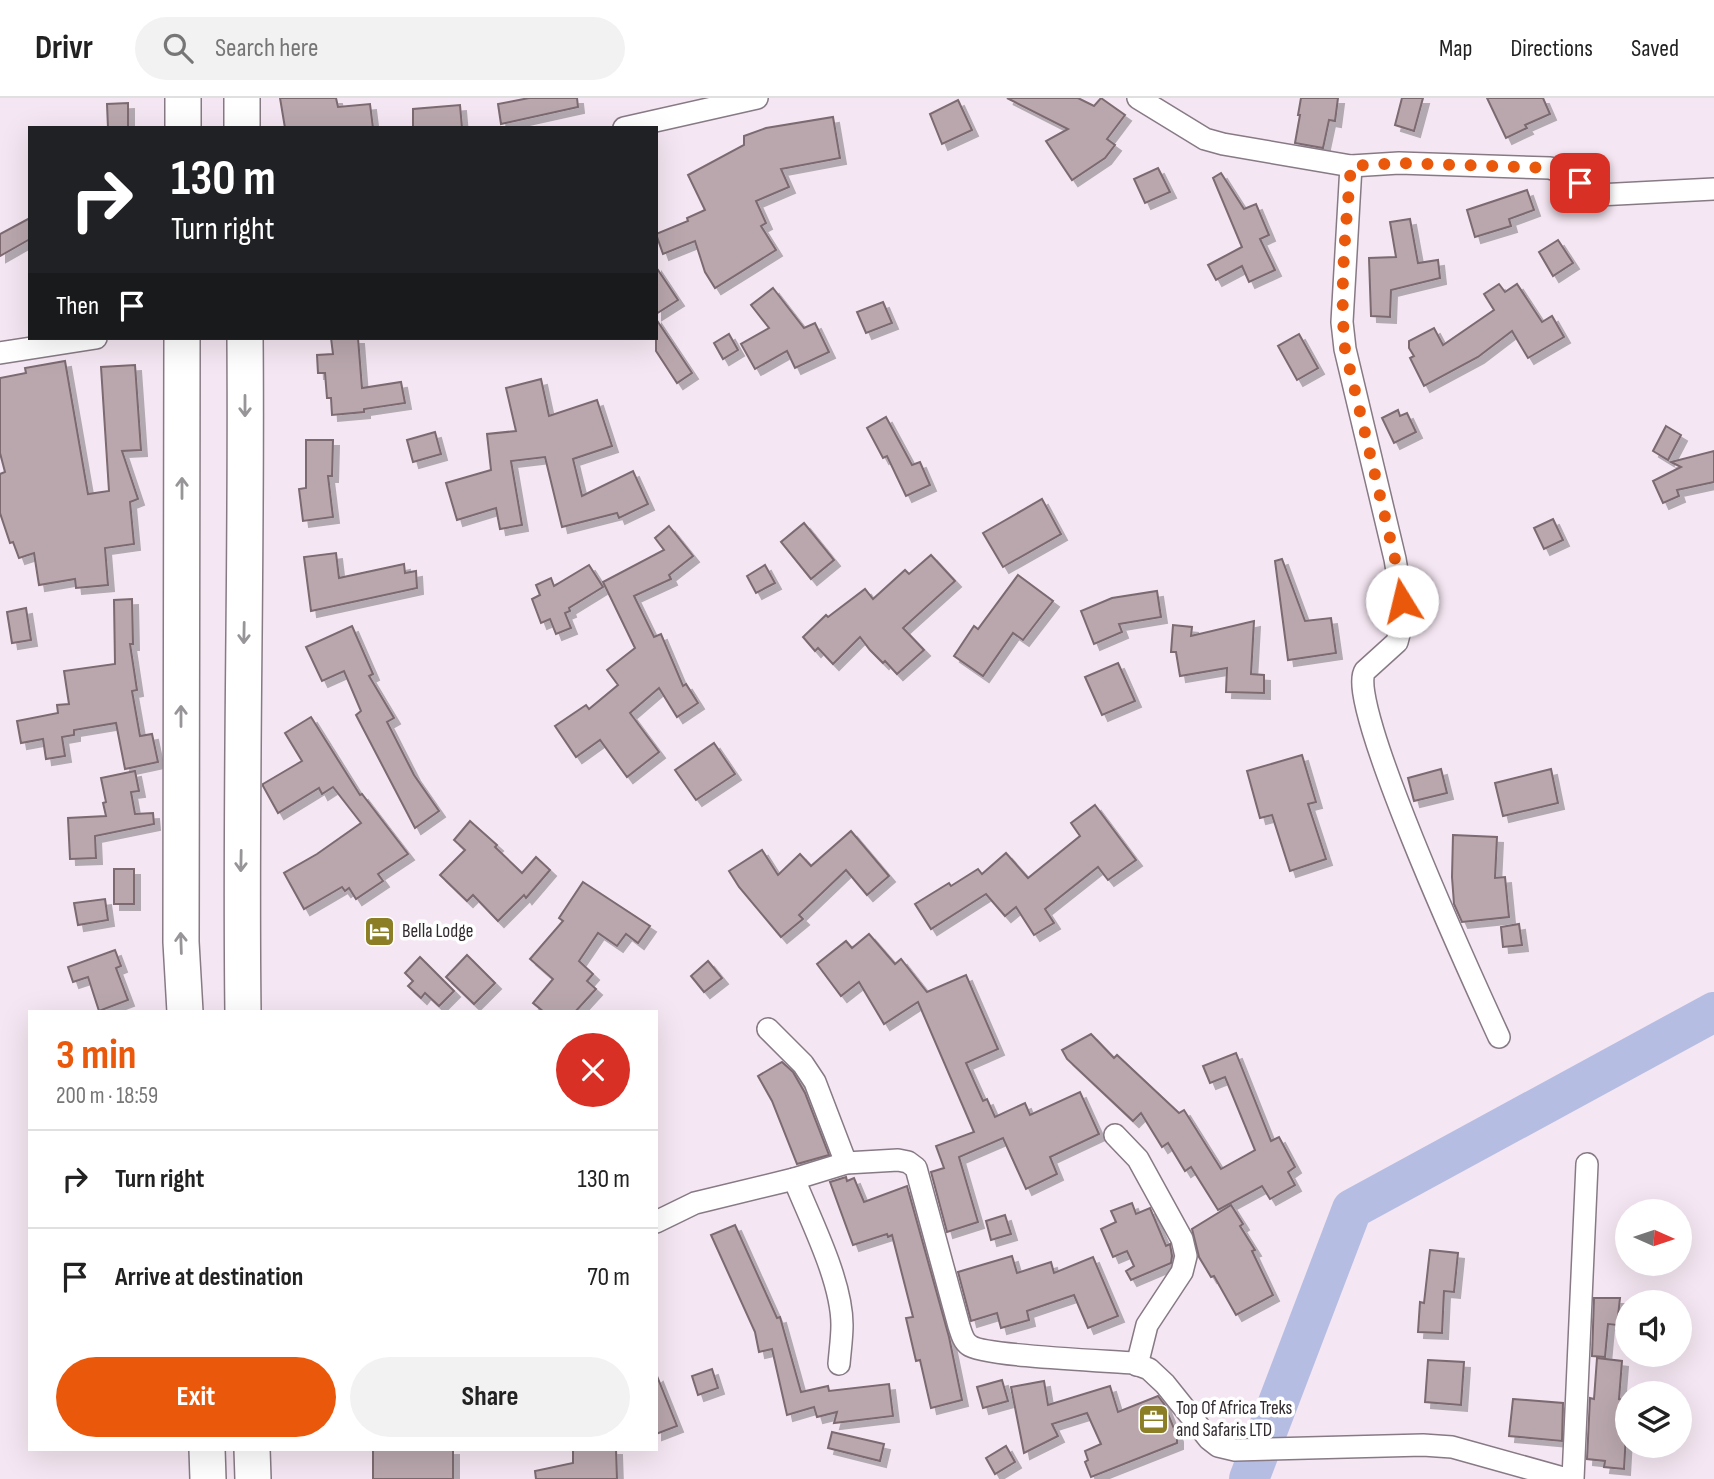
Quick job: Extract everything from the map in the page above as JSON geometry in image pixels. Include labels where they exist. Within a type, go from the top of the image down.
[{"type":"highway","points":[[183,98],[183,126]]},
{"type":"highway","points":[[242,98],[242,126]]},
{"type":"highway","points":[[182,340],[181,943],[185,1010]]},
{"type":"highway","points":[[243,1010],[241,868],[245,340]]},
{"type":"highway","points":[[207,1451],[208,1479]]},
{"type":"highway","points":[[252,1451],[253,1479]]},
{"type":"street","points":[[633,126],[757,98]]},
{"type":"street","points":[[1138,98],[1205,139],[1223,145],[1351,166],[1399,163],[1550,168],[1568,174],[1598,195],[1714,189]]},
{"type":"street","points":[[1351,166],[1342,310],[1345,349],[1395,559],[1402,601],[1402,624],[1397,642],[1361,677],[1367,715],[1436,897],[1499,1037]]},
{"type":"street","points":[[0,353],[83,340]]},
{"type":"street","points":[[768,1028],[803,1064],[815,1083],[846,1163]]},
{"type":"street","points":[[1115,1135],[1138,1159],[1182,1239],[1186,1256],[1182,1272],[1147,1325],[1138,1365]]},
{"type":"street","points":[[658,1221],[695,1203],[794,1179],[846,1163],[898,1160],[908,1162],[916,1168],[959,1326],[967,1345],[1000,1353],[1138,1365],[1149,1369],[1165,1384],[1202,1432],[1218,1446],[1234,1450],[1423,1445],[1452,1447],[1567,1479]]},
{"type":"street","points":[[1573,1479],[1587,1164]]},
{"type":"street","points":[[794,1179],[829,1267],[839,1304],[842,1324],[839,1364]]},
{"type":"building","points":[[280,98],[336,98],[338,107],[370,104],[373,126],[285,126]]},
{"type":"building","points":[[529,98],[577,98],[578,107],[501,124],[498,104]]},
{"type":"building","points":[[1007,98],[1078,98],[1094,106],[1101,98],[1125,115],[1107,139],[1115,145],[1105,158],[1072,180],[1046,141],[1068,129]]},
{"type":"building","points":[[1301,98],[1338,98],[1335,121],[1329,120],[1323,148],[1295,143]]},
{"type":"building","points":[[1402,98],[1423,98],[1414,131],[1395,125]]},
{"type":"building","points":[[1487,98],[1543,98],[1550,114],[1525,125],[1527,128],[1506,138]]},
{"type":"building","points":[[958,100],[972,130],[942,144],[930,114]]},
{"type":"building","points":[[128,103],[128,126],[108,126],[107,104]]},
{"type":"building","points":[[460,105],[462,126],[413,126],[413,109]]},
{"type":"building","points":[[833,117],[840,158],[781,169],[789,187],[756,201],[766,223],[761,226],[776,250],[715,288],[705,272],[695,241],[663,254],[658,233],[688,221],[687,218],[705,210],[688,175],[744,145],[744,136],[766,128]]},
{"type":"building","points":[[1158,168],[1170,192],[1145,203],[1134,179]]},
{"type":"building","points":[[1221,173],[1244,209],[1256,204],[1269,235],[1260,239],[1275,270],[1249,282],[1242,266],[1216,280],[1208,265],[1242,247],[1213,178]]},
{"type":"building","points":[[1527,190],[1534,210],[1509,219],[1511,226],[1475,237],[1467,210]]},
{"type":"building","points":[[28,219],[28,240],[0,256],[0,234]]},
{"type":"building","points":[[1410,219],[1418,263],[1438,260],[1440,278],[1391,290],[1390,317],[1371,316],[1369,258],[1396,257],[1390,222]]},
{"type":"building","points":[[1558,240],[1573,263],[1553,276],[1539,252]]},
{"type":"building","points":[[658,270],[678,300],[658,313]]},
{"type":"building","points":[[1499,284],[1505,292],[1517,284],[1542,322],[1552,316],[1564,337],[1528,358],[1512,331],[1478,357],[1424,386],[1410,358],[1414,356],[1409,348],[1409,341],[1434,328],[1443,345],[1494,310],[1484,294]]},
{"type":"building","points":[[773,288],[804,328],[815,323],[829,352],[795,368],[787,351],[755,369],[741,344],[769,328],[751,305]]},
{"type":"building","points":[[883,302],[892,323],[866,333],[857,312]]},
{"type":"building","points":[[658,322],[692,373],[677,383],[656,351]]},
{"type":"building","points":[[729,334],[738,350],[723,359],[714,343]]},
{"type":"building","points":[[1299,334],[1318,368],[1297,380],[1278,346]]},
{"type":"building","points":[[331,340],[358,340],[362,388],[401,382],[405,403],[364,409],[364,412],[332,415],[331,398],[327,398],[325,373],[318,373],[317,355],[333,354]]},
{"type":"building","points":[[65,361],[88,494],[109,491],[101,367],[135,365],[141,450],[122,451],[138,499],[130,502],[134,544],[105,548],[108,585],[76,588],[75,579],[39,585],[34,553],[19,558],[13,542],[10,543],[0,513],[0,474],[5,472],[0,453],[0,378],[26,373],[25,368]]},
{"type":"building","points":[[541,379],[549,416],[597,400],[612,446],[573,459],[582,496],[633,471],[648,504],[619,518],[617,513],[562,527],[545,457],[511,461],[522,525],[500,529],[496,508],[457,520],[446,483],[491,470],[487,434],[516,431],[506,388]]},
{"type":"building","points":[[1398,410],[1400,416],[1407,413],[1416,432],[1394,443],[1382,418]]},
{"type":"building","points":[[886,417],[912,465],[920,462],[930,485],[906,496],[887,456],[883,458],[867,428]]},
{"type":"building","points":[[1666,426],[1681,435],[1668,460],[1653,451]]},
{"type":"building","points":[[435,432],[441,454],[413,462],[407,440]]},
{"type":"building","points":[[306,440],[333,440],[332,476],[328,476],[333,517],[303,521],[299,489],[306,488]]},
{"type":"building","points":[[1714,451],[1714,482],[1677,490],[1679,496],[1663,503],[1653,481],[1681,467],[1671,462]]},
{"type":"building","points":[[1042,499],[1061,534],[1003,567],[983,533]]},
{"type":"building","points":[[1553,519],[1563,540],[1544,549],[1534,528]]},
{"type":"building","points":[[804,523],[834,560],[811,579],[781,542]]},
{"type":"building","points":[[669,526],[693,556],[669,575],[671,579],[634,596],[654,637],[661,634],[683,686],[686,684],[698,703],[677,717],[659,688],[630,713],[659,752],[627,777],[600,740],[576,757],[555,726],[586,705],[589,709],[618,685],[607,670],[635,648],[603,582],[664,550],[655,538]]},
{"type":"building","points":[[336,553],[339,578],[404,564],[405,573],[416,571],[417,588],[311,611],[304,557]]},
{"type":"building","points":[[931,555],[955,581],[903,628],[924,650],[897,674],[870,650],[860,637],[833,664],[818,648],[815,651],[803,637],[826,615],[828,617],[865,589],[873,599],[905,570],[909,574]]},
{"type":"building","points":[[1282,559],[1305,621],[1331,618],[1336,653],[1288,660],[1275,561]]},
{"type":"building","points":[[589,565],[603,587],[569,608],[570,611],[565,613],[571,628],[556,634],[550,619],[541,623],[532,599],[540,595],[536,585],[551,578],[554,586]]},
{"type":"building","points":[[765,565],[775,583],[756,593],[747,576]]},
{"type":"building","points":[[1018,575],[1053,601],[1023,640],[1013,633],[983,676],[954,656],[974,626],[978,629]]},
{"type":"building","points":[[1157,591],[1161,617],[1119,624],[1122,632],[1094,644],[1081,611],[1112,598]]},
{"type":"building","points":[[132,599],[133,644],[130,644],[137,690],[132,691],[140,736],[152,734],[158,762],[125,769],[116,723],[74,730],[74,735],[62,737],[65,756],[46,759],[43,739],[21,743],[17,721],[58,713],[57,705],[69,704],[64,671],[115,664],[114,600]]},
{"type":"building","points":[[26,608],[31,640],[12,643],[7,612]]},
{"type":"building","points":[[1254,621],[1251,674],[1264,675],[1264,693],[1226,692],[1227,668],[1180,676],[1176,652],[1171,652],[1173,625],[1192,627],[1191,636]]},
{"type":"building","points":[[352,626],[373,674],[369,676],[394,718],[387,722],[414,775],[439,811],[415,828],[356,715],[361,711],[344,671],[322,681],[306,647]]},
{"type":"building","points":[[1118,663],[1135,701],[1102,715],[1085,677]]},
{"type":"building","points":[[311,717],[360,795],[362,794],[408,854],[378,874],[383,881],[356,899],[349,888],[345,891],[342,887],[304,909],[284,873],[361,823],[333,787],[322,794],[319,788],[278,813],[263,786],[302,761],[285,733]]},
{"type":"building","points":[[714,743],[735,774],[696,800],[675,770]]},
{"type":"building","points":[[1302,755],[1316,802],[1308,804],[1326,859],[1290,871],[1272,815],[1260,818],[1247,771]]},
{"type":"building","points":[[1441,769],[1447,793],[1414,801],[1408,778]]},
{"type":"building","points":[[1551,769],[1558,803],[1503,816],[1495,783]]},
{"type":"building","points":[[135,771],[139,791],[131,792],[135,814],[153,813],[154,824],[95,836],[96,858],[70,859],[68,818],[106,816],[101,778]]},
{"type":"building","points":[[1095,805],[1136,860],[1108,880],[1098,867],[1045,909],[1054,923],[1034,935],[1016,907],[1005,916],[986,894],[931,929],[915,904],[978,869],[982,874],[1006,853],[1028,878],[1080,836],[1071,823]]},
{"type":"building","points":[[470,821],[497,845],[495,847],[522,873],[536,857],[550,870],[526,898],[524,895],[498,921],[473,895],[467,901],[440,875],[465,850],[454,840]]},
{"type":"building","points":[[851,831],[889,876],[867,895],[846,870],[799,915],[803,919],[781,937],[729,871],[762,850],[778,875],[800,854],[811,866]]},
{"type":"building","points":[[1453,835],[1497,837],[1495,878],[1505,877],[1509,917],[1462,922],[1454,904]]},
{"type":"building","points":[[114,869],[134,869],[134,904],[114,904]]},
{"type":"building","points":[[583,882],[650,926],[638,943],[626,934],[617,946],[598,933],[579,961],[593,974],[587,981],[596,989],[577,1010],[542,1010],[533,1003],[553,979],[530,959],[563,921],[559,918]]},
{"type":"building","points":[[105,899],[108,920],[78,925],[74,903]]},
{"type":"building","points":[[1519,924],[1522,945],[1503,947],[1501,927]]},
{"type":"building","points":[[869,934],[895,964],[901,959],[927,992],[966,975],[998,1049],[966,1063],[983,1101],[987,1099],[995,1117],[1025,1103],[1030,1115],[1080,1092],[1099,1134],[1050,1157],[1057,1174],[1026,1189],[1003,1138],[959,1157],[978,1222],[947,1232],[931,1172],[944,1168],[936,1146],[974,1132],[918,1002],[884,1024],[859,982],[841,996],[817,964],[846,941],[852,948]]},
{"type":"building","points":[[115,950],[121,966],[116,968],[128,1000],[99,1010],[88,977],[73,982],[68,967]]},
{"type":"building","points":[[467,955],[495,983],[474,1004],[446,977]]},
{"type":"building","points":[[420,957],[454,991],[439,1006],[425,993],[421,998],[408,986],[413,981],[405,973]]},
{"type":"building","points":[[708,961],[722,978],[704,992],[691,976]]},
{"type":"building","points":[[1091,1034],[1114,1058],[1117,1055],[1179,1113],[1184,1110],[1221,1169],[1255,1150],[1225,1077],[1210,1083],[1203,1066],[1236,1053],[1271,1141],[1279,1137],[1295,1167],[1288,1172],[1295,1185],[1270,1199],[1262,1186],[1218,1210],[1191,1167],[1185,1171],[1168,1143],[1162,1147],[1141,1113],[1133,1121],[1067,1059],[1062,1050]]},
{"type":"building","points":[[782,1062],[793,1072],[805,1093],[829,1155],[797,1164],[772,1101],[758,1076]]},
{"type":"building","points":[[846,1177],[847,1181],[854,1178],[864,1202],[907,1186],[949,1337],[962,1400],[931,1408],[920,1360],[916,1361],[906,1318],[913,1317],[892,1235],[888,1237],[887,1234],[853,1245],[830,1182]]},
{"type":"building","points":[[1132,1203],[1136,1214],[1150,1208],[1166,1246],[1170,1244],[1172,1256],[1171,1263],[1131,1280],[1126,1271],[1134,1266],[1127,1251],[1113,1257],[1101,1229],[1116,1222],[1111,1211]]},
{"type":"building","points":[[1231,1205],[1243,1224],[1240,1226],[1255,1250],[1252,1251],[1273,1295],[1236,1315],[1214,1276],[1211,1277],[1199,1257],[1192,1229]]},
{"type":"building","points":[[1005,1215],[1011,1234],[991,1240],[986,1221]]},
{"type":"building","points":[[735,1225],[777,1318],[780,1317],[801,1392],[828,1386],[829,1391],[889,1384],[893,1416],[834,1423],[837,1412],[817,1417],[814,1407],[787,1415],[772,1349],[759,1352],[755,1332],[711,1235]]},
{"type":"building","points":[[1430,1250],[1458,1253],[1454,1292],[1444,1291],[1442,1333],[1418,1332],[1420,1302],[1424,1303]]},
{"type":"building","points":[[1012,1256],[1017,1273],[1051,1262],[1054,1273],[1093,1257],[1118,1316],[1088,1328],[1074,1295],[1027,1311],[1029,1320],[1001,1328],[997,1313],[971,1321],[958,1272]]},
{"type":"building","points":[[1594,1298],[1615,1298],[1615,1325],[1608,1324],[1605,1357],[1592,1356]]},
{"type":"building","points":[[1597,1358],[1615,1360],[1615,1367],[1622,1367],[1620,1381],[1615,1381],[1615,1458],[1625,1458],[1624,1469],[1604,1467],[1605,1461],[1587,1459],[1590,1398],[1594,1399]]},
{"type":"building","points":[[1428,1360],[1464,1362],[1461,1405],[1425,1402]]},
{"type":"building","points":[[712,1369],[718,1388],[698,1395],[692,1376]]},
{"type":"building","points":[[658,1378],[677,1426],[658,1433]]},
{"type":"building","points":[[1002,1380],[1008,1401],[983,1408],[977,1387]]},
{"type":"building","points":[[1044,1381],[1048,1405],[1110,1386],[1118,1412],[1158,1396],[1177,1436],[1177,1443],[1091,1477],[1085,1462],[1088,1460],[1085,1451],[1101,1444],[1087,1413],[1052,1424],[1058,1436],[1024,1453],[1011,1387]]},
{"type":"building","points":[[1513,1399],[1563,1403],[1562,1441],[1509,1436]]},
{"type":"building","points":[[832,1432],[884,1444],[880,1461],[828,1448]]},
{"type":"building","points":[[1006,1446],[1015,1462],[995,1474],[986,1458]]},
{"type":"building","points":[[373,1451],[453,1451],[453,1479],[373,1479]]},
{"type":"building","points":[[573,1451],[616,1451],[617,1479],[536,1479],[535,1471],[573,1463]]},
{"type":"waterway","points":[[1249,1479],[1352,1209],[1714,1012]]},
{"type":"place","name":"Bella Lodge","points":[[379,931]]},
{"type":"place","name":"Top Of Africa Treks and Safaris LTD","points":[[1153,1419]]},
{"type":"route","points":[[1402,601],[1395,559],[1345,349],[1342,322],[1351,166],[1399,163],[1550,168],[1568,174],[1580,183]]}]
